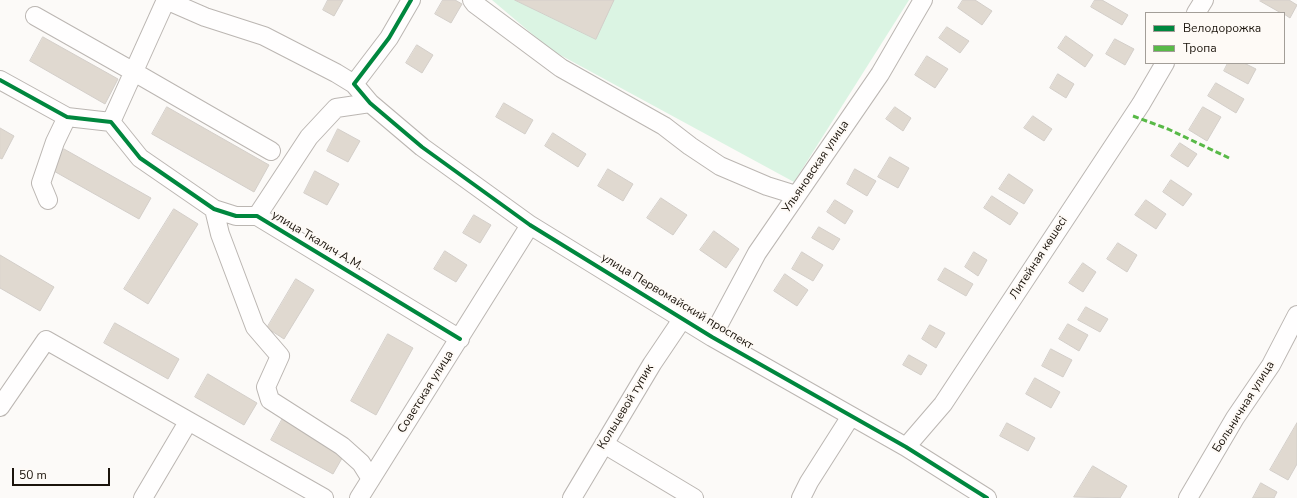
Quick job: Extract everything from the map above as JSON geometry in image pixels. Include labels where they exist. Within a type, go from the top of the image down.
[{"type":"street","points":[[0,80],[67,117],[111,122],[166,0]]},
{"type":"street","name":"улица Первомайский проспект","points":[[166,0],[204,17],[264,36],[336,73],[354,84],[370,103],[422,147],[530,224],[712,336],[906,447],[987,498]]},
{"type":"street","points":[[354,84],[389,38],[411,0]]},
{"type":"street","points":[[472,0],[475,4],[561,68],[664,126],[720,166],[767,186],[796,195]]},
{"type":"street","name":"Ульяновская улица","points":[[712,336],[757,253],[880,74],[923,0]]},
{"type":"street","points":[[1197,12],[1204,0]]},
{"type":"street","points":[[35,16],[271,152]]},
{"type":"street","name":"Литейная көшесі","points":[[906,447],[943,404],[1141,104],[1165,64]]},
{"type":"street","points":[[257,216],[309,137],[336,108],[370,103]]},
{"type":"street","points":[[48,200],[41,183],[55,142],[67,117]]},
{"type":"street","name":"улица Ткалич А.М.","points":[[111,122],[140,158],[214,209],[236,216],[257,216],[460,339]]},
{"type":"street","points":[[214,209],[220,234],[255,326],[280,356],[266,387],[270,400],[342,446],[361,463],[371,479]]},
{"type":"street","name":"Советская улица","points":[[359,498],[460,339],[530,224]]},
{"type":"street","name":"Больничная улица","points":[[1188,498],[1235,418],[1271,365],[1297,315]]},
{"type":"street","name":"Кольцевой тупик","points":[[572,498],[652,364],[682,318]]},
{"type":"street","points":[[0,407],[46,340],[324,498]]},
{"type":"street","points":[[801,498],[809,482],[850,416]]},
{"type":"street","points":[[143,498],[188,422]]},
{"type":"street","points":[[604,444],[694,498]]},
{"type":"green space","points":[[492,0],[909,0],[794,182],[551,50]]},
{"type":"building","points":[[328,0],[343,0],[334,16],[323,10]]},
{"type":"building","points":[[443,0],[455,0],[462,4],[451,23],[435,14]]},
{"type":"building","points":[[515,0],[614,0],[596,39]]},
{"type":"building","points":[[963,0],[975,0],[992,11],[982,25],[958,8]]},
{"type":"building","points":[[1095,0],[1102,0],[1128,15],[1122,25],[1091,7]]},
{"type":"building","points":[[1289,0],[1297,5],[1290,18],[1285,15],[1285,12],[1279,12],[1260,1]]},
{"type":"building","points":[[947,27],[969,41],[960,53],[939,38]]},
{"type":"building","points":[[1066,36],[1093,55],[1085,67],[1058,48]]},
{"type":"building","points":[[43,37],[118,79],[105,104],[30,61]]},
{"type":"building","points":[[1115,39],[1134,49],[1125,65],[1106,54]]},
{"type":"building","points":[[417,45],[433,55],[422,73],[406,63]]},
{"type":"building","points":[[927,56],[948,69],[935,88],[915,75]]},
{"type":"building","points":[[1228,64],[1246,64],[1256,69],[1248,84],[1224,71]]},
{"type":"building","points":[[1058,74],[1074,84],[1066,98],[1050,88]]},
{"type":"building","points":[[1216,83],[1244,99],[1236,113],[1208,96]]},
{"type":"building","points":[[504,103],[533,120],[525,134],[496,117]]},
{"type":"building","points":[[167,107],[269,165],[254,192],[152,134]]},
{"type":"building","points":[[895,107],[911,118],[903,131],[886,119]]},
{"type":"building","points":[[1203,107],[1221,117],[1207,141],[1189,130]]},
{"type":"building","points":[[1033,116],[1052,129],[1044,141],[1024,128]]},
{"type":"building","points":[[0,128],[14,136],[2,159],[0,158]]},
{"type":"building","points":[[338,129],[360,141],[348,162],[327,151]]},
{"type":"building","points":[[553,133],[586,154],[578,167],[545,146]]},
{"type":"building","points":[[1180,143],[1197,154],[1188,167],[1171,156]]},
{"type":"building","points":[[64,149],[151,198],[139,219],[52,170]]},
{"type":"building","points":[[890,157],[909,168],[898,188],[878,177]]},
{"type":"building","points":[[608,169],[633,184],[623,201],[598,186]]},
{"type":"building","points":[[855,169],[876,181],[867,196],[847,184]]},
{"type":"building","points":[[315,171],[339,184],[327,205],[304,193]]},
{"type":"building","points":[[1009,174],[1033,190],[1024,204],[999,189]]},
{"type":"building","points":[[1171,180],[1192,194],[1183,206],[1163,192]]},
{"type":"building","points":[[992,196],[1018,213],[1010,225],[984,208]]},
{"type":"building","points":[[661,198],[687,215],[673,235],[647,218]]},
{"type":"building","points":[[835,200],[853,211],[845,224],[827,212]]},
{"type":"building","points":[[1146,200],[1166,214],[1156,229],[1135,215]]},
{"type":"building","points":[[174,209],[198,224],[148,304],[124,289]]},
{"type":"building","points":[[474,215],[491,225],[480,243],[463,233]]},
{"type":"building","points":[[819,227],[840,239],[833,250],[812,238]]},
{"type":"building","points":[[714,231],[739,249],[726,268],[700,250]]},
{"type":"building","points":[[1118,243],[1137,255],[1127,272],[1107,259]]},
{"type":"building","points":[[445,251],[467,265],[456,282],[434,269]]},
{"type":"building","points":[[802,252],[823,265],[813,281],[792,269]]},
{"type":"building","points":[[974,252],[987,260],[978,276],[965,267]]},
{"type":"building","points":[[0,255],[54,287],[40,311],[0,288]]},
{"type":"building","points":[[1083,263],[1096,272],[1083,292],[1069,283]]},
{"type":"building","points":[[945,268],[973,284],[966,296],[938,280]]},
{"type":"building","points":[[785,274],[808,290],[797,306],[774,291]]},
{"type":"building","points":[[296,279],[314,290],[284,339],[267,328]]},
{"type":"building","points":[[1086,307],[1108,319],[1100,332],[1078,320]]},
{"type":"building","points":[[115,323],[179,359],[168,379],[104,343]]},
{"type":"building","points":[[1068,324],[1088,335],[1079,351],[1059,339]]},
{"type":"building","points":[[930,325],[945,333],[936,348],[922,339]]},
{"type":"building","points":[[388,334],[413,348],[376,415],[351,401]]},
{"type":"building","points":[[1051,349],[1072,360],[1063,377],[1042,366]]},
{"type":"building","points":[[909,355],[927,365],[921,375],[903,365]]},
{"type":"building","points":[[208,374],[257,403],[244,425],[195,397]]},
{"type":"building","points":[[1035,378],[1060,392],[1051,408],[1026,394]]},
{"type":"building","points":[[283,418],[345,453],[333,474],[271,440]]},
{"type":"building","points":[[1007,423],[1035,438],[1028,451],[1000,436]]},
{"type":"building","points":[[1297,423],[1297,464],[1288,480],[1270,470]]},
{"type":"building","points":[[1093,466],[1127,486],[1120,498],[1074,497]]},
{"type":"building","points":[[1261,483],[1277,492],[1274,498],[1253,498]]},
{"type":"marked path","points":[[1133,116],[1168,129],[1229,158]]},
{"type":"cycle path","points":[[411,0],[389,38],[354,84],[370,103],[422,147],[530,225],[712,337],[906,447],[987,498]]},
{"type":"cycle path","points":[[0,80],[67,117],[111,122],[140,158],[214,209],[236,216],[257,216],[460,339]]}]
